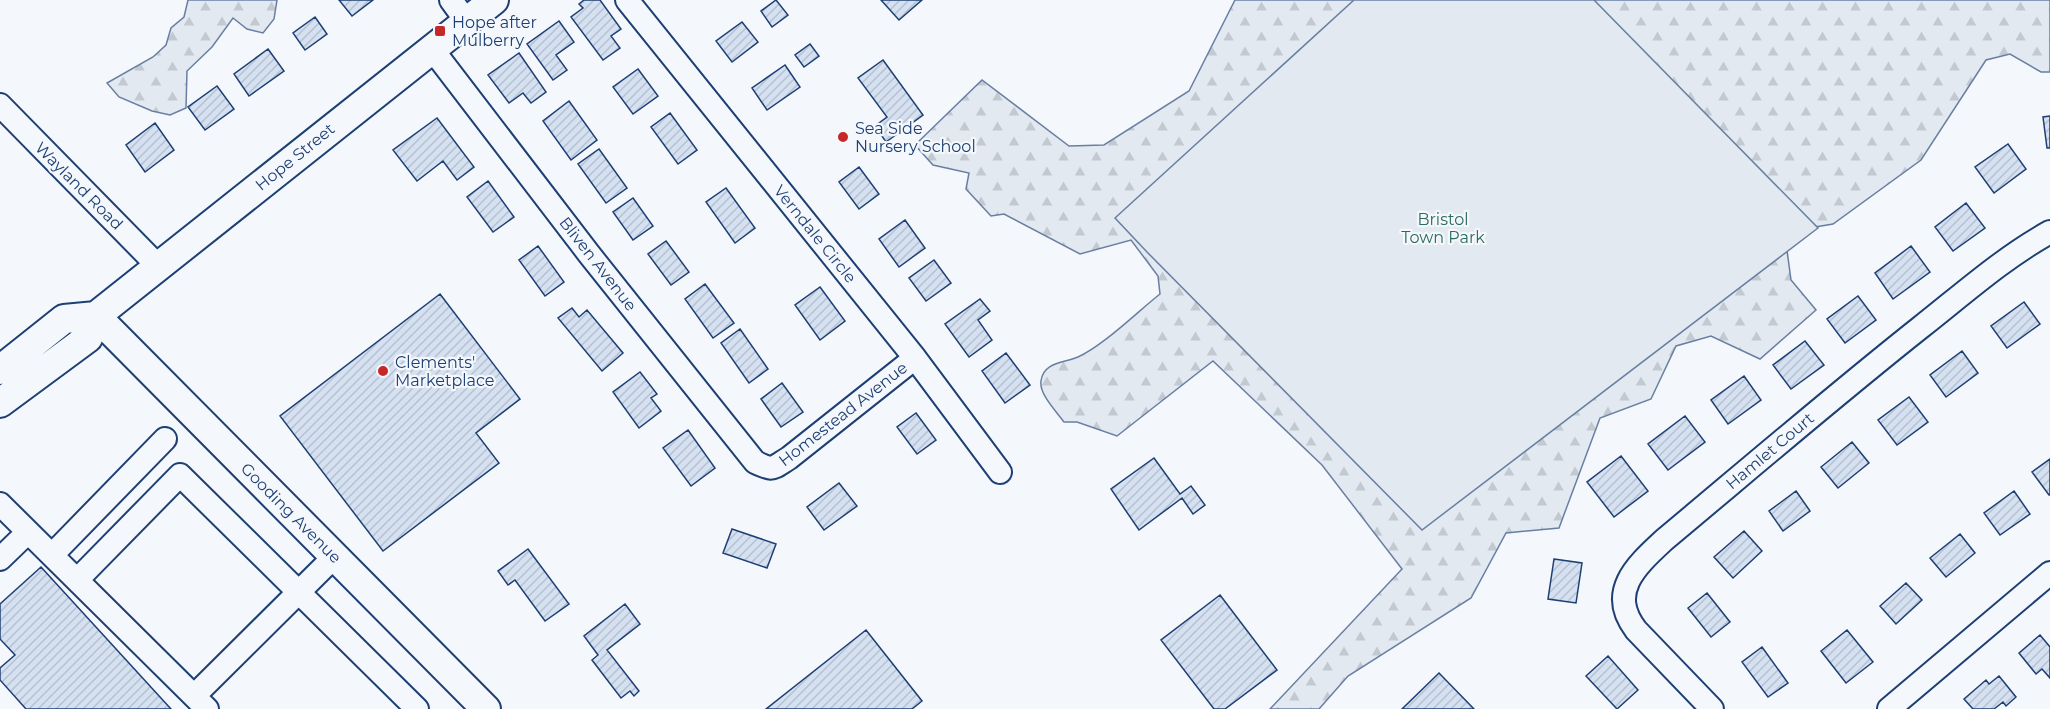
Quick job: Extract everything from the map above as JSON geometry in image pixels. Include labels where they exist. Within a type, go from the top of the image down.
[{"type":"main road","name":"Hope Street","points":[[0,404],[88,338],[96,316],[432,49],[459,11],[494,0]]},
{"type":"main road","points":[[0,370],[64,319],[96,316]]},
{"type":"main road","name":"Gooding Avenue","points":[[96,316],[486,709]]},
{"type":"street","name":"Verndale Circle","points":[[627,0],[915,358],[1000,472]]},
{"type":"street","name":"Bliven Avenue","points":[[432,49],[749,457],[765,468],[771,469]]},
{"type":"street","name":"Wayland Road","points":[[0,105],[158,266]]},
{"type":"street","name":"Hamlet Court","points":[[1712,709],[1627,618],[1624,592],[1641,561],[1873,365],[1994,268],[2020,249],[2050,232]]},
{"type":"street","name":"Homestead Avenue","points":[[771,469],[789,458],[915,358]]},
{"type":"street","points":[[52,555],[165,439]]},
{"type":"street","points":[[77,580],[180,475],[417,709]]},
{"type":"street","points":[[0,504],[200,702],[298,592],[334,557]]},
{"type":"street","points":[[0,559],[28,532]]},
{"type":"street","points":[[1889,709],[2050,573]]},
{"type":"green space","points":[[188,0],[277,0],[274,19],[263,33],[247,29],[233,18],[212,47],[187,71],[186,108],[170,115],[152,111],[119,97],[107,83],[153,57],[166,45],[171,28],[184,17]]},
{"type":"green space","points":[[1235,0],[2050,0],[2050,72],[2041,72],[2010,54],[1986,60],[1921,160],[1833,224],[1797,230],[1786,243],[1791,280],[1816,310],[1760,359],[1711,336],[1676,346],[1651,399],[1600,418],[1559,528],[1506,533],[1471,598],[1348,676],[1319,709],[1270,709],[1402,569],[1322,465],[1213,361],[1117,436],[1077,422],[1064,422],[1049,402],[1041,386],[1046,370],[1055,364],[1088,352],[1120,328],[1160,294],[1158,276],[1131,240],[1080,254],[1004,214],[991,216],[966,189],[969,173],[933,165],[915,145],[982,80],[1069,146],[1104,145],[1189,91]]},
{"type":"green space","name":"Bristol Town Park","points":[[1354,0],[1594,0],[1818,228],[1422,530],[1115,218]]},
{"type":"building","points":[[339,0],[373,0],[352,16]]},
{"type":"building","points":[[584,0],[600,0],[621,29],[611,36],[620,48],[603,60],[571,17],[583,8],[579,4]]},
{"type":"building","points":[[776,0],[788,15],[772,27],[761,11]]},
{"type":"building","points":[[881,0],[922,0],[899,20]]},
{"type":"building","points":[[315,17],[327,34],[305,50],[293,33]]},
{"type":"building","points":[[559,21],[574,42],[556,55],[567,70],[553,80],[527,44]]},
{"type":"building","points":[[742,22],[758,42],[732,62],[716,41]]},
{"type":"building","points":[[810,44],[819,56],[804,67],[795,55]]},
{"type":"building","points":[[268,49],[284,71],[249,96],[234,74]]},
{"type":"building","points":[[519,53],[546,92],[531,103],[523,93],[509,103],[488,75]]},
{"type":"building","points":[[883,60],[923,115],[886,142],[875,126],[887,117],[858,78]]},
{"type":"building","points":[[785,65],[800,87],[767,110],[752,88]]},
{"type":"building","points":[[638,69],[658,96],[633,114],[613,87]]},
{"type":"building","points":[[217,86],[234,109],[205,130],[188,107]]},
{"type":"building","points":[[569,101],[597,140],[571,160],[543,121]]},
{"type":"building","points":[[670,113],[697,150],[678,164],[651,127]]},
{"type":"building","points":[[2050,116],[2050,148],[2047,148],[2043,117]]},
{"type":"building","points":[[437,118],[474,167],[457,180],[443,161],[417,181],[393,150]]},
{"type":"building","points":[[155,123],[174,150],[145,172],[126,145]]},
{"type":"building","points":[[2008,144],[2026,169],[1994,193],[1975,167]]},
{"type":"building","points":[[599,149],[627,188],[606,203],[578,164]]},
{"type":"building","points":[[859,167],[879,194],[859,209],[839,182]]},
{"type":"building","points":[[488,181],[514,217],[493,232],[467,197]]},
{"type":"building","points":[[726,188],[755,228],[735,243],[706,202]]},
{"type":"building","points":[[633,198],[653,226],[633,240],[613,212]]},
{"type":"building","points":[[1966,203],[1985,228],[1953,251],[1935,227]]},
{"type":"building","points":[[905,220],[925,248],[899,267],[879,239]]},
{"type":"building","points":[[666,241],[689,272],[671,285],[648,254]]},
{"type":"building","points":[[538,246],[564,282],[545,296],[519,260]]},
{"type":"building","points":[[1911,246],[1930,272],[1893,299],[1875,273]]},
{"type":"building","points":[[934,260],[951,283],[926,301],[909,278]]},
{"type":"building","points":[[705,284],[734,323],[713,338],[685,299]]},
{"type":"building","points":[[820,287],[845,321],[820,340],[795,305]]},
{"type":"building","points":[[440,294],[520,399],[476,433],[499,463],[383,551],[280,416]]},
{"type":"building","points":[[1858,296],[1876,320],[1845,343],[1827,319]]},
{"type":"building","points":[[980,299],[990,311],[978,320],[992,340],[969,357],[945,324]]},
{"type":"building","points":[[2024,302],[2040,324],[2007,348],[1991,326]]},
{"type":"building","points":[[572,308],[579,317],[587,310],[623,353],[602,371],[558,318]]},
{"type":"building","points":[[740,329],[768,369],[749,383],[721,343]]},
{"type":"building","points":[[1805,341],[1824,365],[1791,389],[1773,365]]},
{"type":"building","points":[[1962,351],[1978,373],[1946,397],[1930,375]]},
{"type":"building","points":[[1006,353],[1030,385],[1005,403],[982,371]]},
{"type":"building","points":[[640,372],[657,394],[651,398],[661,411],[639,428],[613,392]]},
{"type":"building","points":[[1744,376],[1761,400],[1728,424],[1711,400]]},
{"type":"building","points":[[782,383],[803,412],[781,427],[761,399]]},
{"type":"building","points":[[1909,397],[1928,422],[1897,445],[1878,420]]},
{"type":"building","points":[[916,413],[936,440],[917,454],[897,427]]},
{"type":"building","points":[[1685,416],[1705,442],[1668,470],[1648,444]]},
{"type":"building","points":[[688,430],[715,468],[691,486],[663,448]]},
{"type":"building","points":[[1852,442],[1869,463],[1838,488],[1821,467]]},
{"type":"building","points":[[1621,456],[1648,491],[1614,517],[1587,482]]},
{"type":"building","points":[[1154,458],[1180,494],[1191,486],[1205,505],[1193,514],[1182,498],[1139,530],[1111,489]]},
{"type":"building","points":[[2050,459],[2050,495],[2049,495],[2032,472]]},
{"type":"building","points":[[839,483],[857,506],[824,530],[807,507]]},
{"type":"building","points":[[1796,491],[1810,511],[1783,531],[1769,511]]},
{"type":"building","points":[[2014,491],[2030,514],[2000,535],[1984,513]]},
{"type":"building","points":[[732,529],[776,544],[767,568],[723,553]]},
{"type":"building","points":[[1744,531],[1762,551],[1733,578],[1714,557]]},
{"type":"building","points":[[1960,534],[1975,553],[1946,577],[1930,558]]},
{"type":"building","points":[[528,549],[569,604],[545,621],[515,580],[508,585],[498,571]]},
{"type":"building","points":[[1554,559],[1582,563],[1576,603],[1548,599]]},
{"type":"building","points":[[41,567],[171,709],[26,709],[0,680],[0,668],[15,655],[0,639],[0,604]]},
{"type":"building","points":[[1906,583],[1922,600],[1896,624],[1880,606]]},
{"type":"building","points":[[1707,593],[1730,622],[1711,637],[1688,608]]},
{"type":"building","points":[[1220,595],[1277,670],[1225,709],[1214,709],[1161,640]]},
{"type":"building","points":[[625,604],[640,624],[607,650],[639,691],[634,696],[630,691],[621,698],[592,660],[598,655],[584,636]]},
{"type":"building","points":[[866,630],[922,701],[912,709],[766,709]]},
{"type":"building","points":[[1847,630],[1873,662],[1846,683],[1821,651]]},
{"type":"building","points":[[2040,635],[2050,647],[2050,678],[2042,669],[2036,674],[2019,653]]},
{"type":"building","points":[[1762,647],[1788,683],[1768,697],[1742,662]]},
{"type":"building","points":[[1608,656],[1638,690],[1617,709],[1586,676]]},
{"type":"building","points":[[1439,673],[1474,709],[1402,709]]},
{"type":"building","points":[[1999,676],[2016,697],[2006,706],[2003,702],[1994,709],[1973,709],[1964,699],[1986,680],[1989,684]]},
{"type":"place","name":"Hope after Mulberry","points":[[440,31]]},
{"type":"place","name":"Sea Side Nursery School","points":[[843,137]]},
{"type":"place","name":"Clements' Marketplace","points":[[383,371]]}]
